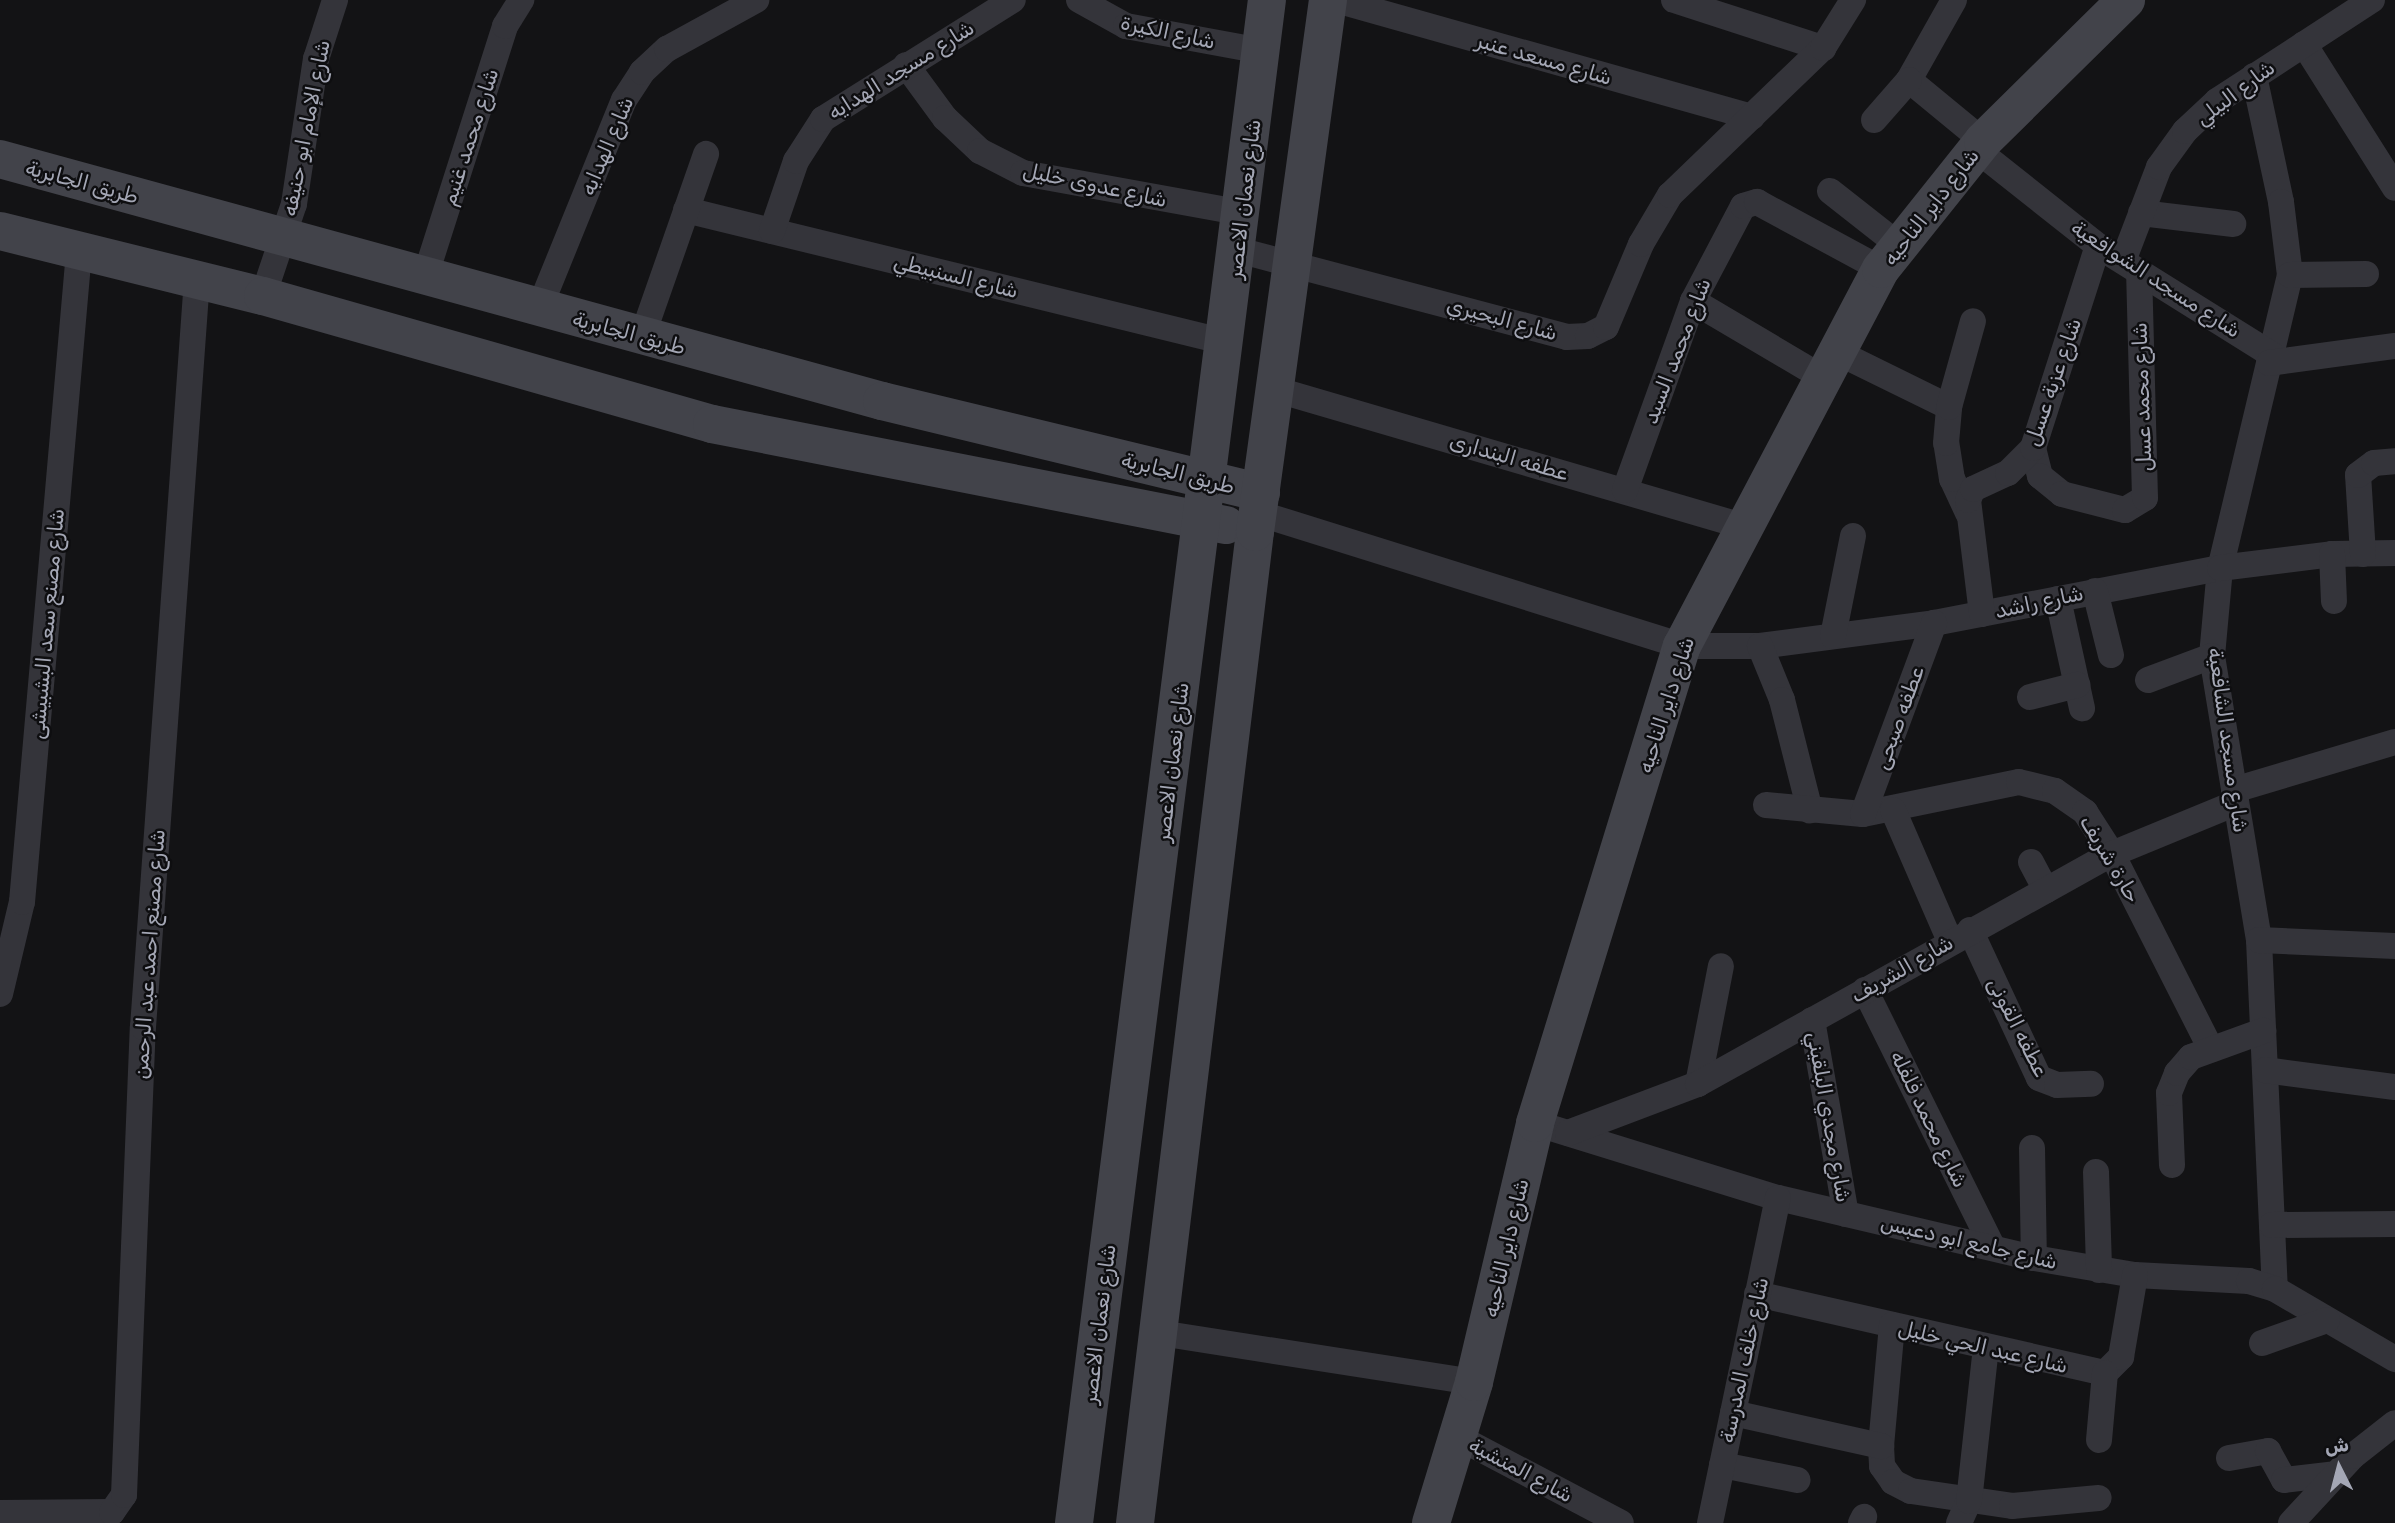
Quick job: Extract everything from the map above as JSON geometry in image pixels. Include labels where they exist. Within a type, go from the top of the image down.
[{"type":"street","name":"شارع الإمام ابو حنيفه","points":[[263,296],[302,170],[316,59],[335,0]]},
{"type":"street","name":"شارع محمد غنيم","points":[[425,277],[505,26],[520,0]]},
{"type":"street","name":"شارع الهدايه","points":[[539,309],[624,100],[642,72],[685,37],[756,0]]},
{"type":"street","name":"شارع مسجد الهدايه","points":[[772,231],[796,161],[823,119],[1013,0]]},
{"type":"street","name":"شارع الكيرة","points":[[1079,0],[1126,26],[1262,51]]},
{"type":"street","name":"شارع نعمان الاعصر","points":[[1074,1523],[1243,213],[1267,0]]},
{"type":"street","points":[[1135,1523],[1258,513],[1328,0]]},
{"type":"street","name":"شارع مسعد عنبر","points":[[1336,0],[1752,117]]},
{"type":"street","points":[[1674,0],[1823,48]]},
{"type":"street","name":"شارع البحيري","points":[[1238,250],[1567,337],[1588,336],[1606,327],[1641,244],[1670,195],[1823,48],[1853,0]]},
{"type":"street","points":[[1874,120],[1909,80],[1954,0]]},
{"type":"street","name":"شارع داير الناحيه","points":[[1430,1523],[1551,1128],[1682,646],[1830,365],[1891,258],[1980,145],[2126,0]]},
{"type":"street","name":"شارع البيلي","points":[[2131,266],[2141,213],[2159,167],[2185,131],[2254,76],[2372,0]]},
{"type":"street","points":[[2304,44],[2395,188]]},
{"type":"street","name":"شارع عدوى خليل","points":[[906,65],[945,118],[980,151],[1023,173],[1243,213]]},
{"type":"street","name":"شارع مسجد الشافعية","points":[[2254,76],[2281,202],[2290,275],[2220,568],[2212,656],[2259,940],[2275,1289]]},
{"type":"street","name":"شارع مسجد الشوافعية","points":[[1909,80],[2098,246],[2270,359]]},
{"type":"street","points":[[642,337],[706,154]]},
{"type":"street","points":[[1250,156],[1305,165]]},
{"type":"street","name":"طريق الجابرية","points":[[0,159],[642,337],[1208,480],[1258,513]]},
{"type":"street","points":[[1830,191],[1891,258]]},
{"type":"street","name":"شارع محمد السيد","points":[[1625,490],[1693,301],[1750,202],[1891,258]]},
{"type":"street","name":"شارع السنبيطي","points":[[686,210],[1226,342]]},
{"type":"street","points":[[2141,213],[2233,224]]},
{"type":"street","name":"طريق الجابرية","points":[[0,230],[79,252],[263,296],[712,424],[1203,519],[1258,513]]},
{"type":"street","name":"شارع عزبة عسل","points":[[1968,513],[1973,489],[2008,473],[2033,449],[2098,246]]},
{"type":"street","name":"شارع مصنع سعد البشبيشى","points":[[0,995],[22,902],[79,252]]},
{"type":"street","name":"شارع محمد عسل","points":[[2033,449],[2050,487],[2125,510],[2140,505],[2146,490],[2139,430],[2131,266]]},
{"type":"street","points":[[2290,275],[2366,274]]},
{"type":"street","name":"شارع مصنع احمد عبد الرحمن","points":[[0,1513],[112,1513],[124,1494],[143,1027],[197,280]]},
{"type":"street","points":[[1693,301],[1830,365],[1948,407]]},
{"type":"street","points":[[1973,321],[1948,407],[1946,443],[1952,479],[1968,513],[1982,614]]},
{"type":"street","points":[[2270,359],[2395,346]]},
{"type":"street","name":"عطفه البندارى","points":[[1274,389],[1744,526]]},
{"type":"street","points":[[2363,554],[2358,475],[2374,463],[2395,461]]},
{"type":"street","name":"شارع راشد","points":[[1258,513],[1682,646],[1760,646],[1934,623],[2220,568],[2332,554],[2395,553]]},
{"type":"street","points":[[1833,636],[1853,536]]},
{"type":"street","points":[[2332,554],[2334,601]]},
{"type":"street","points":[[2095,591],[2110,655]]},
{"type":"street","points":[[2030,697],[2080,696],[2058,599]]},
{"type":"street","name":"عطفه صبحى","points":[[1863,814],[1934,623]]},
{"type":"street","points":[[1760,646],[1788,722],[1810,811]]},
{"type":"street","points":[[2148,680],[2212,656]]},
{"type":"street","name":"شارع الشريف","points":[[1551,1128],[1698,1084],[1960,936],[2112,854],[2235,797],[2395,743]]},
{"type":"street","points":[[2361,753],[2395,763]]},
{"type":"street","name":"حارة شريف","points":[[1766,804],[1810,811],[1863,814],[2020,782],[2055,791],[2085,812],[2112,854],[2211,1049]]},
{"type":"street","points":[[1893,810],[1960,936]]},
{"type":"street","points":[[2031,862],[2046,890]]},
{"type":"street","name":"عطفه القونى","points":[[1960,936],[2039,1078],[2057,1085],[2091,1084]]},
{"type":"street","points":[[2259,940],[2395,946]]},
{"type":"street","points":[[1698,1084],[1721,965]]},
{"type":"street","name":"شارع محمد فلفله","points":[[1865,990],[1993,1248]]},
{"type":"street","name":"شارع مجدي البلقيني","points":[[1812,1020],[1846,1214]]},
{"type":"street","points":[[2172,1165],[2169,1093],[2191,1057],[2263,1031]]},
{"type":"street","points":[[2265,1070],[2395,1087]]},
{"type":"street","name":"شارع جامع ابو دعبس","points":[[1551,1128],[1777,1198],[2034,1258],[2134,1275],[2227,1278],[2275,1289],[2395,1359]]},
{"type":"street","points":[[2032,1148],[2034,1258]]},
{"type":"street","points":[[2096,1172],[2099,1270]]},
{"type":"street","name":"شارع خلف المدرسة","points":[[1710,1523],[1777,1198]]},
{"type":"street","points":[[2272,1225],[2395,1224]]},
{"type":"street","points":[[2099,1440],[2105,1373],[2121,1357],[2134,1275]]},
{"type":"street","points":[[1105,1279],[1165,1291]]},
{"type":"street","name":"شارع عبد الحي خليل","points":[[1757,1294],[2105,1373]]},
{"type":"street","points":[[2262,1343],[2327,1320]]},
{"type":"street","points":[[1892,1325],[1881,1446],[1882,1466],[1893,1482],[1964,1512],[2056,1506],[2099,1499]]},
{"type":"street","points":[[1160,1333],[1474,1382]]},
{"type":"street","points":[[1964,1512],[1986,1348]]},
{"type":"street","points":[[1733,1413],[1881,1446]]},
{"type":"street","points":[[2291,1523],[2335,1474],[2395,1423]]},
{"type":"street","name":"شارع المنشية","points":[[1458,1437],[1621,1523]]},
{"type":"street","points":[[2228,1458],[2268,1451],[2284,1480],[2335,1474]]},
{"type":"street","points":[[1722,1465],[1798,1480]]}]
